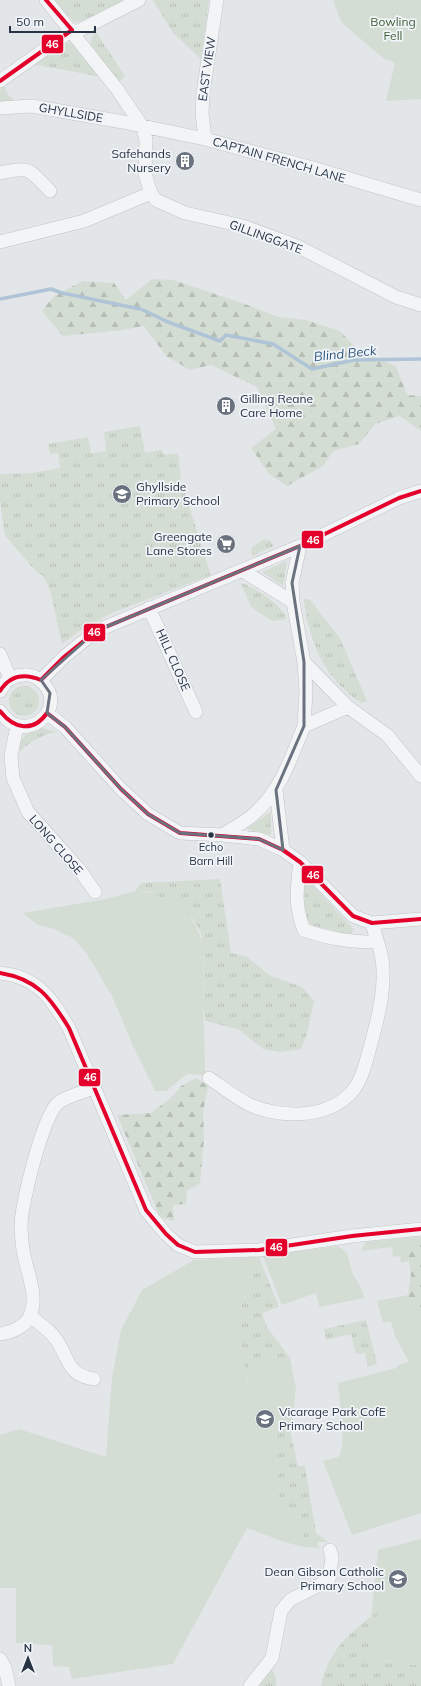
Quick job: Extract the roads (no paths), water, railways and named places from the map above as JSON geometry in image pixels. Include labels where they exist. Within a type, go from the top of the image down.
[{"type":"street","points":[[0,242],[84,221],[151,193],[145,174],[146,140],[142,126],[117,89],[46,0]]},
{"type":"street","points":[[0,81],[73,32],[139,0]]},
{"type":"street","name":"EAST VIEW","points":[[205,139],[202,113],[203,93],[217,0]]},
{"type":"street","name":"GHYLLSIDE","points":[[0,108],[32,106],[142,126]]},
{"type":"street","name":"CAPTAIN FRENCH LANE","points":[[142,126],[205,139],[419,198]]},
{"type":"street","points":[[0,173],[22,168],[27,169],[50,191]]},
{"type":"street","name":"GILLINGGATE","points":[[151,193],[156,200],[185,214],[243,226],[297,246],[396,297],[421,304]]},
{"type":"street","points":[[41,680],[64,656],[96,631],[149,608],[243,571],[300,546],[399,498],[421,491]]},
{"type":"street","points":[[223,835],[254,815],[276,790],[288,769],[304,726],[306,691],[304,662],[293,602],[292,583],[300,546]]},
{"type":"street","points":[[243,571],[293,602]]},
{"type":"street","name":"HILL CLOSE","points":[[149,608],[196,712]]},
{"type":"street","points":[[0,654],[10,678]]},
{"type":"street","points":[[304,662],[348,707],[387,735],[421,776]]},
{"type":"street","points":[[0,691],[10,678],[26,674],[41,680],[50,693],[51,702],[47,713],[40,722],[33,726],[17,726],[4,718],[0,711]]},
{"type":"street","points":[[304,726],[348,707]]},
{"type":"street","points":[[47,713],[65,727],[121,789],[148,814],[180,833],[223,835],[259,839],[283,850],[300,862],[353,916],[372,923],[421,919]]},
{"type":"street","name":"LONG CLOSE","points":[[17,726],[11,756],[13,778],[28,812],[79,869],[95,892]]},
{"type":"street","points":[[276,790],[283,850]]},
{"type":"street","points":[[300,862],[296,900],[298,914],[304,930],[325,937],[349,942],[377,942]]},
{"type":"street","points":[[209,1078],[249,1104],[275,1112],[303,1114],[322,1110],[351,1093],[363,1072],[378,1015],[383,982],[382,958],[372,923]]},
{"type":"street","points":[[0,973],[28,980],[42,989],[54,1002],[69,1028],[146,1210],[166,1234],[178,1245],[195,1252],[259,1250],[352,1236],[421,1229]]},
{"type":"street","points":[[0,1334],[13,1332],[23,1325],[30,1316],[33,1294],[23,1250],[21,1225],[25,1197],[43,1132],[57,1104],[94,1088]]},
{"type":"street","points":[[30,1316],[45,1328],[59,1343],[64,1358],[73,1370],[83,1377],[94,1379]]},
{"type":"street","points":[[250,1686],[272,1658],[280,1611],[290,1600],[330,1580],[332,1557],[330,1550]]},
{"type":"street","points":[[0,1659],[5,1668],[9,1686]]},
{"type":"waterway","name":"Blind Beck","points":[[0,299],[51,289],[62,293],[140,309]]},
{"type":"waterway","name":"Blind Beck","points":[[143,310],[168,322],[220,341],[226,335],[273,344],[312,369],[354,360],[421,359]]},
{"type":"place","name":"Safehands Nursery","points":[[185,161]]},
{"type":"place","name":"Gilling Reane Care Home","points":[[226,406]]},
{"type":"place","name":"Ghyllside Primary School","points":[[122,494]]},
{"type":"place","name":"Greengate Lane Stores","points":[[226,544]]},
{"type":"place","name":"Echo Barn Hill","points":[[211,835]]},
{"type":"place","name":"Vicarage Park CofE Primary School","points":[[265,1419]]},
{"type":"place","name":"Dean Gibson Catholic Primary School","points":[[398,1579]]},
{"type":"park label","name":"Bowling Fell","points":[[393,29]]}]
